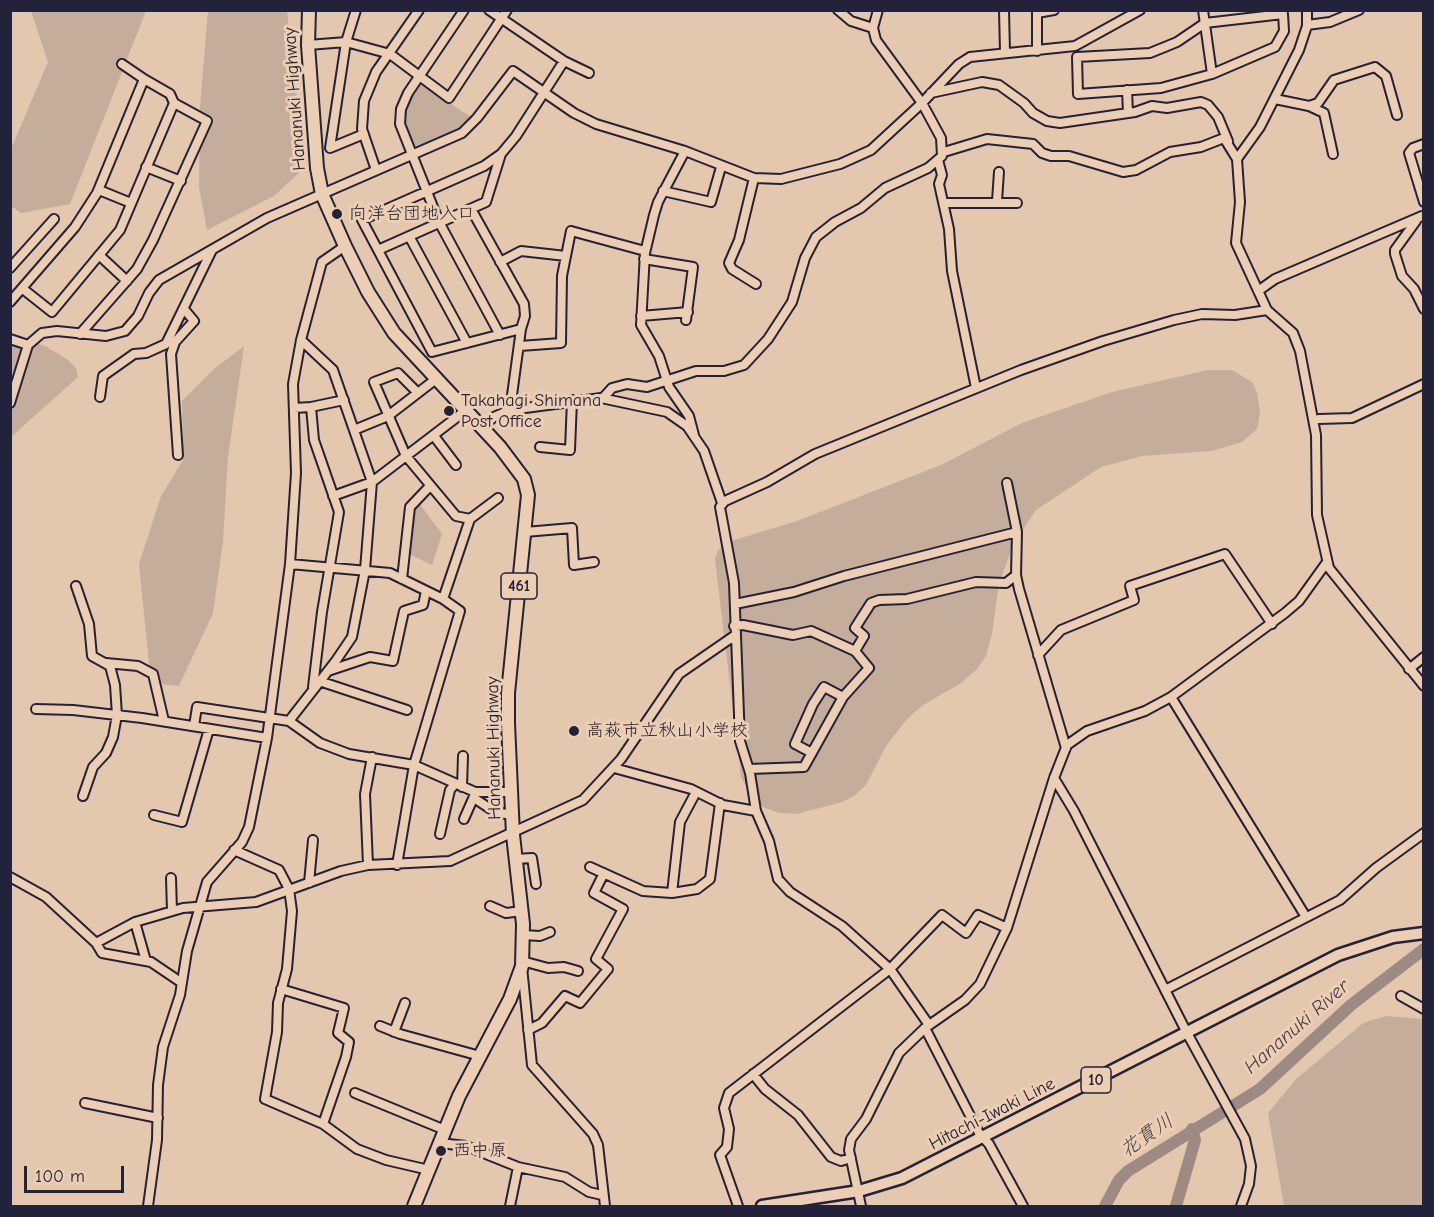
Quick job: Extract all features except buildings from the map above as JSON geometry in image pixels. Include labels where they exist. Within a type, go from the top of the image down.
[{"type":"highway","name":"Hananuki Highway","points":[[309,10],[308,45],[314,148],[322,194],[345,246],[368,292],[394,333],[512,462],[527,486],[525,532],[508,693],[510,792],[524,935],[522,963],[510,999],[459,1096],[414,1206]]},
{"type":"main road","name":"Hitachi-Iwaki Line","points":[[762,1206],[859,1191],[902,1178],[1338,955],[1376,941],[1424,933]]},
{"type":"street","points":[[357,10],[350,22],[346,42],[330,148],[364,134]]},
{"type":"street","points":[[376,170],[364,134],[363,115],[368,87],[419,10]]},
{"type":"street","points":[[464,10],[408,93],[400,116],[401,130],[440,222],[500,335]]},
{"type":"street","points":[[489,10],[564,61],[589,74]]},
{"type":"street","points":[[308,45],[346,42],[390,54],[449,98],[507,10]]},
{"type":"street","points":[[838,10],[851,21],[873,28]]},
{"type":"street","points":[[878,10],[873,28],[879,46],[922,103],[938,131],[944,152]]},
{"type":"street","points":[[1004,10],[1005,52]]},
{"type":"street","points":[[1037,51],[1037,12],[1054,10]]},
{"type":"street","points":[[10,403],[28,345],[48,332],[106,336],[125,331],[138,316],[154,284],[212,249],[267,218],[462,133],[477,118],[513,70],[574,113],[596,124],[685,151],[754,178],[792,178],[859,157],[886,138],[965,60],[981,54],[1037,51],[1081,44],[1140,10]]},
{"type":"street","points":[[1203,10],[1212,74]]},
{"type":"street","points":[[1237,159],[1275,99],[1299,51],[1307,25],[1307,10]]},
{"type":"street","points":[[1307,25],[1329,22],[1359,10]]},
{"type":"street","points":[[1283,14],[1284,31],[1275,47],[1212,74],[1161,88],[1078,94],[1077,57],[1150,52],[1178,42],[1205,23],[1283,14]]},
{"type":"street","points":[[378,250],[486,202],[501,154],[564,61]]},
{"type":"street","points":[[80,334],[137,269],[181,181],[207,121],[174,103],[170,94],[122,64]]},
{"type":"street","points":[[1309,106],[1318,103],[1334,80],[1375,67],[1386,76],[1397,115]]},
{"type":"street","points":[[10,302],[75,227],[99,190],[144,79]]},
{"type":"street","points":[[931,93],[982,82],[999,85],[1024,103],[1033,113],[1047,121],[1060,123],[1128,113],[1152,106],[1167,108],[1201,102],[1208,105],[1218,117],[1237,159],[1240,202],[1236,243],[1267,310],[1293,333],[1300,351],[1315,428],[1317,515],[1327,562],[1331,572],[1424,686]]},
{"type":"street","points":[[1127,90],[1128,113]]},
{"type":"street","points":[[1275,99],[1309,106],[1324,113],[1333,154]]},
{"type":"street","points":[[23,289],[52,312],[120,230],[174,103]]},
{"type":"street","points":[[603,398],[612,388],[627,384],[646,387],[696,370],[724,371],[744,365],[768,339],[792,302],[805,258],[816,237],[861,208],[885,188],[938,160],[944,152],[987,139],[1033,144],[1042,153],[1051,156],[1069,156],[1123,172],[1136,170],[1170,152],[1201,147],[1224,138],[1228,141]]},
{"type":"street","points":[[1424,144],[1413,148],[1409,153],[1424,202]]},
{"type":"street","points":[[685,151],[663,191],[645,255],[641,329],[659,356],[667,381],[687,411],[694,435],[709,462],[722,503],[720,512],[733,577],[740,741],[749,769],[756,812],[769,841],[781,883],[790,892],[842,926],[890,969],[927,1026],[983,1137],[1023,1206]]},
{"type":"street","points":[[501,154],[484,166],[362,220],[432,352],[520,329]]},
{"type":"street","points":[[938,160],[942,175],[939,184],[949,229],[952,271],[976,388]]},
{"type":"street","points":[[146,167],[181,181]]},
{"type":"street","points":[[663,191],[711,202],[722,167]]},
{"type":"street","points":[[997,201],[999,171]]},
{"type":"street","points":[[754,178],[739,240],[729,263],[732,269],[756,284]]},
{"type":"street","points":[[99,190],[131,203]]},
{"type":"street","points":[[944,203],[997,201],[1017,203]]},
{"type":"street","points":[[471,209],[525,307],[525,316],[520,329],[520,346],[515,353],[510,410]]},
{"type":"street","points":[[1258,291],[1275,279],[1423,215]]},
{"type":"street","points":[[1423,215],[1413,223],[1395,250],[1402,276],[1414,289],[1424,309]]},
{"type":"street","points":[[10,268],[54,219]]},
{"type":"street","points":[[520,346],[561,343],[562,276],[571,231],[645,255],[693,267],[687,316],[641,315]]},
{"type":"street","points":[[409,236],[467,343]]},
{"type":"street","points":[[148,1206],[164,1047],[182,983],[187,951],[207,882],[249,828],[271,718],[290,564],[296,473],[293,384],[301,340],[322,262],[345,246]]},
{"type":"street","points":[[100,396],[103,376],[134,354],[146,353],[166,344],[212,249]]},
{"type":"street","points":[[500,262],[521,251],[566,256]]},
{"type":"street","points":[[99,255],[127,280]]},
{"type":"street","points":[[178,454],[171,354],[175,342],[194,321],[184,309]]},
{"type":"street","points":[[722,503],[767,482],[815,454],[976,388],[1103,341],[1202,314],[1235,315],[1267,310]]},
{"type":"street","points":[[10,339],[28,345]]},
{"type":"street","points":[[289,721],[352,637],[366,570],[372,482],[333,370],[301,340]]},
{"type":"street","points":[[418,393],[399,373],[374,382],[406,456],[456,516],[470,519]]},
{"type":"street","points":[[354,430],[388,416],[436,379]]},
{"type":"street","points":[[1320,419],[1352,418],[1424,384]]},
{"type":"street","points":[[481,427],[494,417],[510,410],[572,400],[603,398],[667,412],[681,421],[694,435]]},
{"type":"street","points":[[294,408],[344,400]]},
{"type":"street","points":[[540,447],[570,450],[572,400]]},
{"type":"street","points":[[311,407],[314,440],[339,512],[313,689]]},
{"type":"street","points":[[333,496],[372,482],[465,411]]},
{"type":"street","points":[[434,436],[456,465]]},
{"type":"street","points":[[1007,483],[1017,532],[1016,575],[1066,748]]},
{"type":"street","points":[[402,579],[410,507],[430,486]]},
{"type":"street","points":[[443,599],[470,519],[498,498]]},
{"type":"street","points":[[525,532],[572,528],[574,565],[594,561]]},
{"type":"street","points":[[735,604],[794,592],[844,576],[1017,532]]},
{"type":"street","points":[[1038,655],[1061,630],[1134,600],[1130,586],[1226,554],[1272,624]]},
{"type":"street","points":[[861,1206],[849,1150],[852,1139],[866,1119],[894,1060],[927,1026],[974,992],[1007,927],[1054,778],[1066,748],[1087,731],[1145,711],[1171,697],[1272,624],[1299,601],[1327,562]]},
{"type":"street","points":[[290,564],[390,573],[443,599],[460,611],[414,765],[397,865]]},
{"type":"street","points":[[855,651],[864,636],[855,628],[871,603],[879,600],[907,599],[976,582],[1006,583],[1016,575]]},
{"type":"street","points":[[76,586],[89,624],[92,656],[110,666],[115,686],[117,715],[113,737],[106,753],[93,767],[82,796]]},
{"type":"street","points":[[327,672],[370,657],[393,661],[404,611],[423,605],[426,591]]},
{"type":"street","points":[[734,626],[743,625],[793,635],[811,631],[855,651],[869,668],[843,697],[804,767],[749,769]]},
{"type":"street","points":[[96,943],[135,922],[172,911],[201,906],[256,902],[289,889],[368,865],[450,861],[578,805],[614,768],[679,674],[734,636]]},
{"type":"street","points":[[1409,669],[1424,657]]},
{"type":"street","points":[[106,663],[138,666],[153,674],[164,721]]},
{"type":"street","points":[[319,681],[407,710]]},
{"type":"street","points":[[812,753],[795,744],[813,704],[824,687],[843,697]]},
{"type":"street","points":[[1171,697],[1306,917]]},
{"type":"street","points":[[194,726],[197,706],[289,721],[320,743],[349,754],[414,765],[459,786],[495,812],[512,815]]},
{"type":"street","points":[[36,709],[117,715],[267,738]]},
{"type":"street","points":[[154,815],[182,822],[209,729]]},
{"type":"street","points":[[459,786],[463,756]]},
{"type":"street","points":[[368,865],[365,794],[372,757]]},
{"type":"street","points":[[614,768],[696,792],[720,803],[756,812]]},
{"type":"street","points":[[1054,778],[1074,811],[1187,1033],[1245,1138],[1251,1166],[1249,1184],[1241,1206]]},
{"type":"street","points":[[440,834],[450,790],[459,786]]},
{"type":"street","points":[[474,795],[510,792]]},
{"type":"street","points":[[672,892],[680,822],[696,792]]},
{"type":"street","points":[[464,819],[474,795]]},
{"type":"street","points":[[590,867],[643,891],[672,892],[697,889],[710,879],[720,803]]},
{"type":"street","points":[[1166,990],[1341,900],[1376,868],[1424,832]]},
{"type":"street","points":[[309,883],[313,840]]},
{"type":"street","points":[[234,850],[279,870],[289,889],[292,911],[286,969],[265,1099],[323,1124],[357,1149],[386,1160],[429,1170]]},
{"type":"street","points":[[516,859],[532,858],[536,884]]},
{"type":"street","points":[[528,1030],[542,1023],[565,996],[580,1003],[608,969],[596,959],[623,909],[594,893],[604,873]]},
{"type":"street","points":[[10,877],[46,897],[96,943],[102,953],[146,961],[167,971],[182,983]]},
{"type":"street","points":[[171,878],[172,911]]},
{"type":"street","points":[[490,906],[506,913],[522,911]]},
{"type":"street","points":[[738,1206],[720,1155],[727,1148],[729,1129],[724,1108],[729,1093],[890,969],[942,915],[966,933],[978,915],[1007,927]]},
{"type":"street","points":[[135,922],[146,961]]},
{"type":"street","points":[[524,935],[540,936],[550,932]]},
{"type":"street","points":[[578,971],[564,967],[548,968],[522,963],[530,1058],[535,1072],[585,1124],[596,1141],[605,1206]]},
{"type":"street","points":[[281,989],[344,1008],[338,1033],[349,1042],[323,1124]]},
{"type":"street","points":[[1401,996],[1424,1009]]},
{"type":"street","points":[[394,1032],[405,1003]]},
{"type":"street","points":[[380,1026],[480,1056]]},
{"type":"street","points":[[753,1074],[765,1089],[798,1115],[831,1158],[841,1161],[851,1158]]},
{"type":"street","points":[[355,1092],[445,1130]]},
{"type":"street","points":[[85,1103],[158,1118]]},
{"type":"street","points":[[440,1143],[466,1146],[518,1167],[565,1178],[589,1192],[602,1195]]},
{"type":"street","points":[[510,1206],[518,1167]]},
{"type":"shaded area","points":[[31,11],[146,11],[70,204],[21,213],[11,206],[11,149],[48,62]]},
{"type":"shaded area","points":[[208,11],[287,11],[302,170],[274,196],[207,230],[199,187],[200,107]]},
{"type":"shaded area","points":[[416,81],[471,117],[469,126],[411,155],[400,116]]},
{"type":"shaded area","points":[[28,340],[47,347],[68,360],[76,368],[78,377],[11,437],[11,347]]},
{"type":"shaded area","points":[[244,346],[228,457],[223,541],[213,613],[179,686],[151,683],[139,564],[161,496],[183,460],[182,401],[214,369]]},
{"type":"shaded area","points":[[1208,370],[1232,370],[1252,382],[1257,392],[1260,413],[1257,429],[1242,442],[1211,451],[1142,456],[1101,467],[1036,510],[1014,543],[999,583],[992,634],[986,656],[977,669],[961,683],[923,705],[907,719],[886,746],[866,785],[854,796],[842,802],[797,814],[779,813],[763,807],[749,792],[741,777],[715,559],[718,550],[731,541],[797,521],[941,465],[1022,423],[1112,392]]},
{"type":"shaded area","points":[[419,503],[442,534],[432,565],[409,554],[411,512]]},
{"type":"shaded area","points":[[1387,1016],[1423,1019],[1423,1206],[1284,1206],[1268,1113],[1296,1079],[1363,1023]]},
{"type":"waterway","name":"Hananuki River","points":[[1105,1206],[1119,1180],[1128,1171],[1260,1089],[1351,1005],[1424,949]]},
{"type":"waterway","points":[[1176,1206],[1195,1140],[1192,1129]]},
{"type":"place","name":"向洋台団地入口","points":[[337,214]]},
{"type":"place","name":"Takahagi Shimana Post Office","points":[[449,411]]},
{"type":"place","name":"高萩市立秋山小学校","points":[[574,731]]},
{"type":"place","name":"西中原","points":[[441,1151]]},
{"type":"water label","name":"花貫川","points":[[1147,1136]]}]
